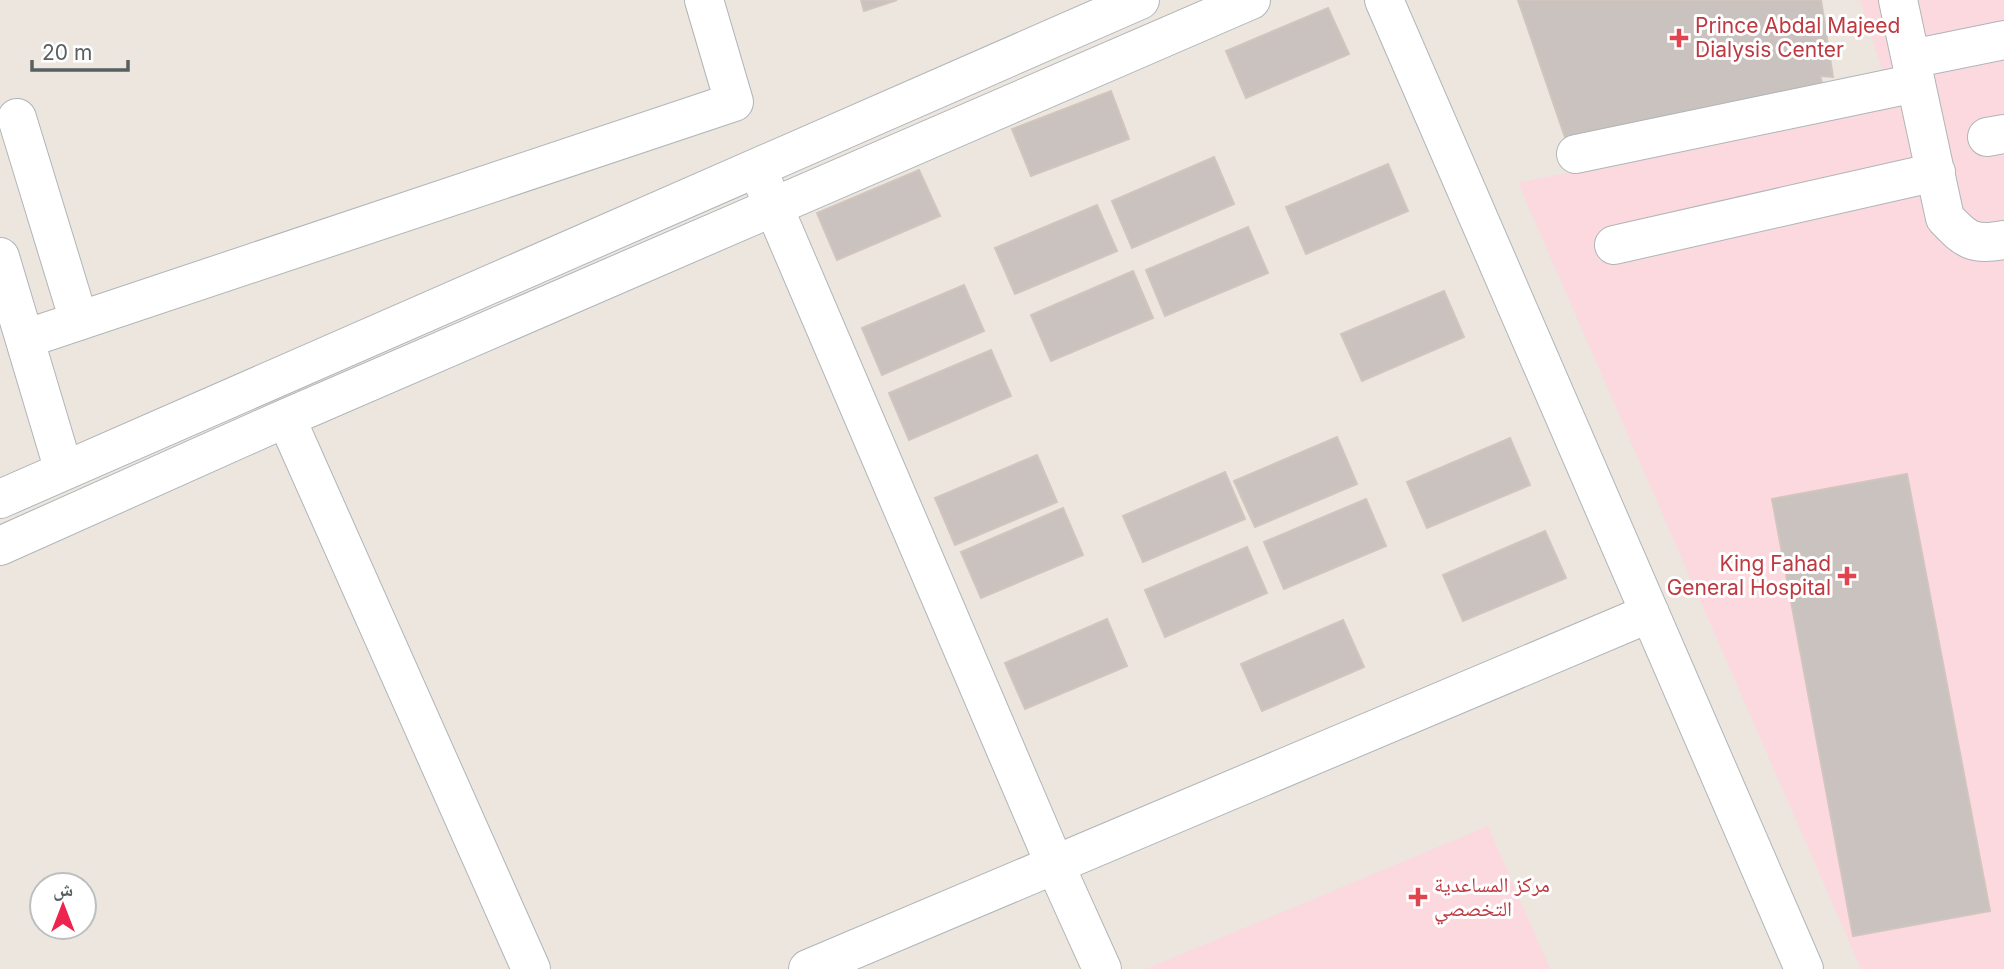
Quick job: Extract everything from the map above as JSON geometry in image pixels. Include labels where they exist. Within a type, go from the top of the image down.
[{"type":"street","points":[[24,339],[734,102],[704,0]]},
{"type":"street","points":[[0,499],[1140,0]]},
{"type":"street","points":[[0,546],[286,418],[1251,0]]},
{"type":"street","points":[[1384,0],[1804,969]]},
{"type":"street","points":[[1898,0],[1945,218],[1963,237],[1986,243],[2004,240]]},
{"type":"street","points":[[1576,154],[1913,71],[2004,40]]},
{"type":"street","points":[[17,118],[79,321]]},
{"type":"street","points":[[757,167],[1102,969]]},
{"type":"street","points":[[1614,245],[1936,172]]},
{"type":"street","points":[[0,257],[64,471]]},
{"type":"street","points":[[286,418],[531,969]]},
{"type":"street","points":[[808,969],[1650,613]]},
{"type":"shaded area","name":"King Fahad General Hospital","points":[[1860,0],[2004,0],[2004,969],[1861,969],[1518,183],[1893,105]]},
{"type":"shaded area","name":"مركز المساعدية التخصصي","points":[[1488,826],[1550,969],[1146,969]]},
{"type":"building","points":[[861,0],[897,0],[864,11]]},
{"type":"building","name":"Prince Abdal Majeed Dialysis Center","points":[[1518,0],[1821,0],[1833,77],[1820,76],[1825,92],[1569,149]]},
{"type":"building","points":[[1328,8],[1349,54],[1246,98],[1226,51]]},
{"type":"building","points":[[1111,91],[1129,139],[1031,176],[1012,129]]},
{"type":"building","points":[[1214,157],[1234,204],[1132,248],[1112,201]]},
{"type":"building","points":[[1388,164],[1408,211],[1306,254],[1286,207]]},
{"type":"building","points":[[919,170],[940,216],[837,260],[817,213]]},
{"type":"building","points":[[1097,205],[1117,251],[1015,294],[995,248]]},
{"type":"building","points":[[1248,227],[1268,273],[1165,316],[1146,270]]},
{"type":"building","points":[[1133,271],[1153,318],[1051,361],[1031,315]]},
{"type":"building","points":[[964,285],[984,331],[882,375],[862,328]]},
{"type":"building","points":[[1444,291],[1464,337],[1362,381],[1341,334]]},
{"type":"building","points":[[991,350],[1011,396],[909,440],[889,393]]},
{"type":"building","points":[[1337,437],[1357,484],[1255,527],[1234,481]]},
{"type":"building","points":[[1510,438],[1530,485],[1427,528],[1407,482]]},
{"type":"building","points":[[1037,455],[1057,502],[955,545],[935,498]]},
{"type":"building","points":[[1225,472],[1245,519],[1143,562],[1123,516]]},
{"type":"building","points":[[1907,474],[1990,911],[1853,936],[1772,499]]},
{"type":"building","points":[[1366,499],[1386,546],[1284,589],[1264,542]]},
{"type":"building","points":[[1063,508],[1083,555],[981,598],[961,552]]},
{"type":"building","points":[[1545,531],[1566,578],[1463,621],[1443,575]]},
{"type":"building","points":[[1247,547],[1267,593],[1165,637],[1145,590]]},
{"type":"building","points":[[1107,619],[1127,666],[1025,709],[1005,663]]},
{"type":"building","points":[[1343,620],[1364,667],[1262,711],[1241,664]]},
{"type":"place","name":"Prince Abdal Majeed Dialysis Center","points":[[1679,38]]},
{"type":"place","name":"King Fahad General Hospital","points":[[1847,576]]},
{"type":"place","name":"مركز المساعدية التخصصي","points":[[1418,897]]}]
